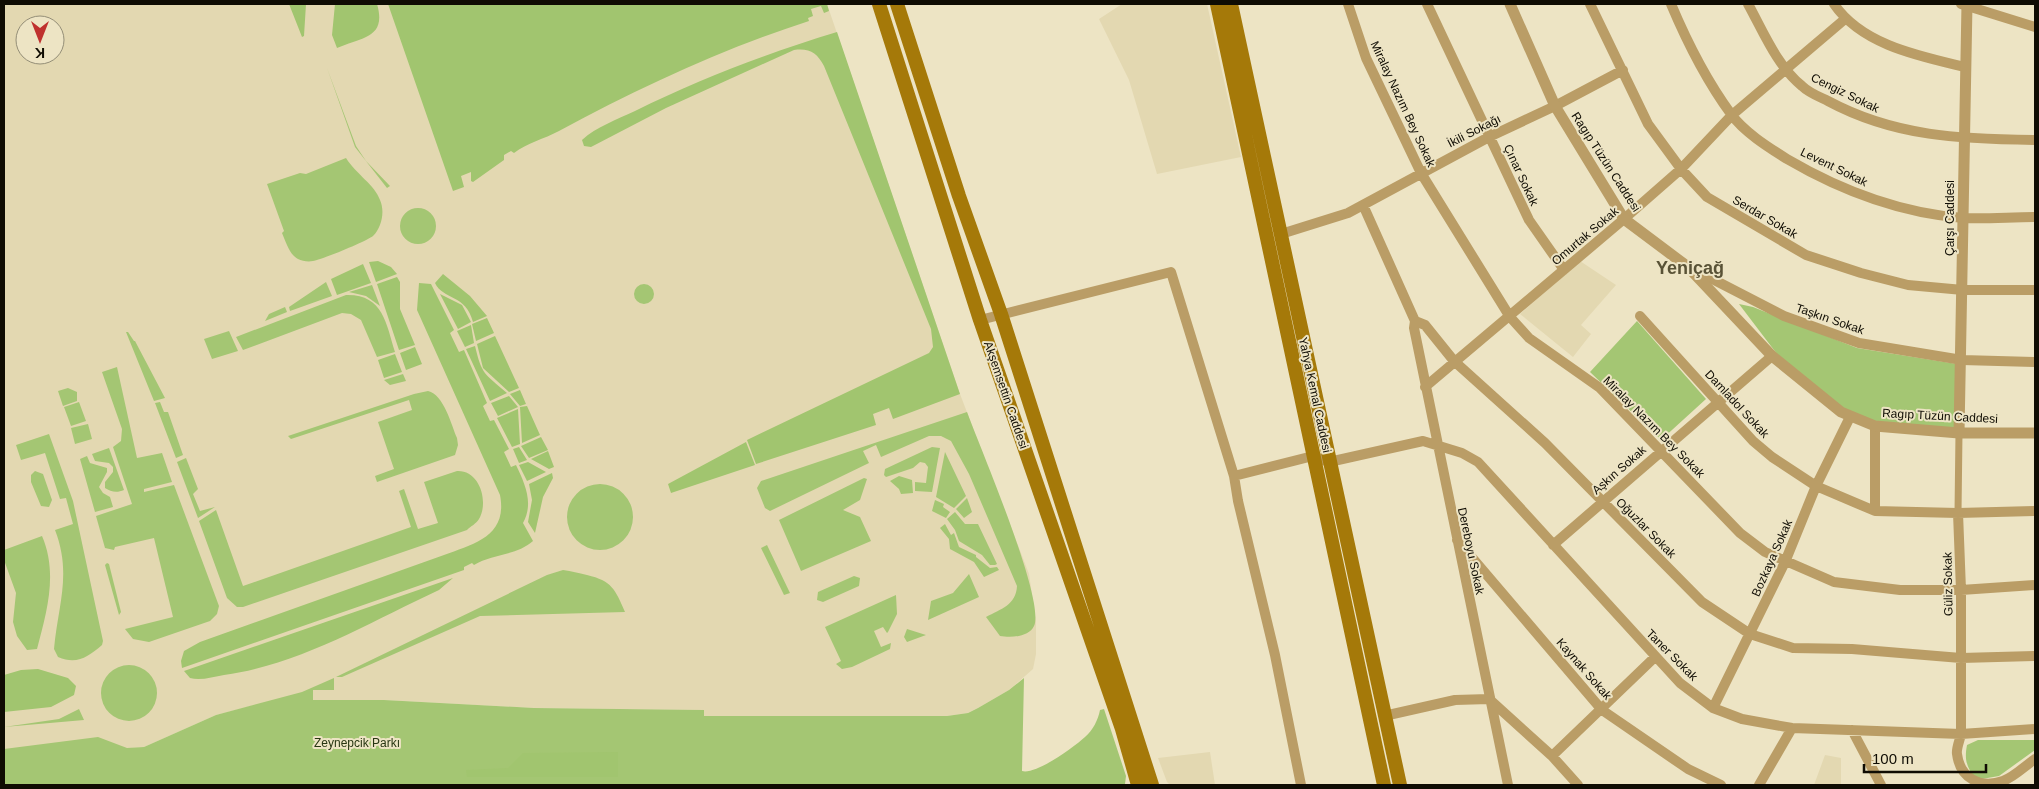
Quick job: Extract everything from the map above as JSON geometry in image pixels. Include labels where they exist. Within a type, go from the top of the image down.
[{"type":"main road","name":"Akşemsettin Caddesi","points":[[879,4],[980,320],[1122,729],[1138,785]]},
{"type":"main road","name":"Akşemsettin Caddesi","points":[[897,4],[959,196],[1001,314],[1152,785]]},
{"type":"main road","name":"Yahya Kemal Caddesi","points":[[1217,4],[1384,785]]},
{"type":"main road","name":"Yahya Kemal Caddesi","points":[[1231,4],[1400,785]]},
{"type":"street","name":"Miralay Nazım Bey Sokak","points":[[1348,4],[1366,58],[1421,174],[1510,317],[1530,338],[1600,388],[1740,533],[1765,552],[1834,582],[1900,590],[1961,590],[2035,585]]},
{"type":"street","name":"Çınar Sokak","points":[[1426,4],[1528,220],[1564,270]]},
{"type":"street","name":"Ragıp Tüzün Caddesi","points":[[1510,4],[1555,106],[1624,220],[1688,267],[1772,356],[1850,416],[1875,426],[1959,433],[2035,433]]},
{"type":"street","name":"Serdar Sokak","points":[[1590,4],[1648,124],[1681,169],[1707,197],[1806,255],[1908,285],[1963,290],[2035,290]]},
{"type":"street","name":"Levent Sokak","points":[[1671,4],[1689,45],[1732,115],[1769,148],[1814,175],[1869,198],[1918,211],[1963,218],[2035,217]]},
{"type":"street","name":"Cengiz Sokak","points":[[1748,4],[1786,69],[1802,87],[1841,108],[1878,123],[1964,139],[2035,140]]},
{"type":"street","points":[[1834,4],[1845,19],[1884,44],[1920,56],[1965,67]]},
{"type":"street","points":[[1965,4],[2035,28]]},
{"type":"street","name":"Çarşı Caddesi","points":[[1959,433],[1963,290],[1965,4]]},
{"type":"street","name":"Omurtak Sokak","points":[[1426,386],[1624,220],[1681,169],[1732,115],[1845,19]]},
{"type":"street","name":"İkili Sokağı","points":[[1281,234],[1348,213],[1489,137],[1555,106],[1622,70]]},
{"type":"street","name":"Oğuzlar Sokak","points":[[1363,205],[1415,321],[1425,325],[1454,361],[1545,443],[1702,602],[1750,634],[1793,648],[1852,649],[1961,658],[2035,656]]},
{"type":"street","name":"Taşkın Sokak","points":[[1688,267],[1784,316],[1859,343],[1962,360],[2035,362]]},
{"type":"street","points":[[980,320],[1171,272],[1234,476],[1238,501],[1275,655],[1301,785]]},
{"type":"street","name":"Damladol Sokak","points":[[1640,316],[1752,441],[1772,457],[1816,486],[1875,511],[1958,513],[2035,510]]},
{"type":"street","name":"Dereboyu Sokak","points":[[1415,321],[1414,328],[1436,446],[1508,785]]},
{"type":"street","name":"Aşkın Sokak","points":[[1553,545],[1772,356]]},
{"type":"street","name":"Bozkaya Sokak","points":[[1713,708],[1786,562],[1816,486],[1850,416]]},
{"type":"street","points":[[1875,426],[1875,511]]},
{"type":"street","name":"Güliz Sokak","points":[[1959,433],[1958,513],[1961,590],[1961,734],[1957,752],[1966,776],[1975,783],[1987,785],[2004,781],[2035,759]]},
{"type":"street","name":"Taner Sokak","points":[[1330,462],[1423,442],[1462,453],[1478,462],[1680,683],[1713,708],[1742,719],[1792,728],[1961,734],[2035,729]]},
{"type":"street","points":[[1234,476],[1313,456],[1330,462]]},
{"type":"street","name":"Kaynak Sokak","points":[[1456,538],[1602,710],[1688,769],[1720,785]]},
{"type":"street","points":[[1552,756],[1655,657]]},
{"type":"street","points":[[1384,716],[1455,700],[1489,699],[1552,756],[1578,785]]},
{"type":"street","points":[[1760,785],[1792,728]]},
{"type":"street","points":[[1852,730],[1881,785]]},
{"type":"shaded area","points":[[4,4],[827,4],[960,394],[1029,574],[1036,622],[1036,654],[1033,669],[1009,690],[978,708],[968,713],[947,716],[704,716],[704,710],[534,708],[384,700],[284,701],[263,703],[216,715],[144,747],[4,758]]},
{"type":"shaded area","points":[[1122,4],[1207,4],[1241,157],[1157,174],[1129,80],[1099,19]]},
{"type":"shaded area","points":[[1580,261],[1616,285],[1581,325],[1591,334],[1573,357],[1520,314]]},
{"type":"shaded area","points":[[1210,752],[1215,785],[1170,785],[1167,782],[1158,758]]},
{"type":"shaded area","points":[[1825,755],[1841,758],[1841,785],[1814,785]]},
{"type":"green space","points":[[289,4],[306,4],[304,36],[302,37]]},
{"type":"green space","points":[[335,4],[377,4],[379,15],[375,30],[370,35],[337,48],[332,35]]},
{"type":"green space","points":[[388,4],[827,4],[829,11],[824,13],[821,6],[811,9],[813,16],[808,18],[809,21],[744,44],[681,70],[553,134],[524,146],[514,153],[511,151],[504,155],[504,160],[473,182],[471,181],[471,172],[461,176],[464,187],[453,191]]},
{"type":"green space","points":[[837,32],[960,394],[893,419],[889,408],[873,414],[876,425],[756,464],[747,440],[929,353],[933,347],[931,329],[824,66],[812,52],[794,50],[666,108],[591,147],[584,146],[582,140],[607,124],[709,77]]},
{"type":"green space","points":[[327,68],[356,146],[366,161],[390,186],[387,188],[355,147]]},
{"type":"green space","points":[[346,158],[378,195],[382,204],[382,219],[379,228],[373,236],[334,254],[311,261],[298,259],[292,254],[286,244],[282,233],[284,231],[267,184],[300,173],[306,174]]},
{"type":"green space","points":[[418,208],[430,214],[436,226],[430,238],[418,244],[406,238],[400,226],[406,214]]},
{"type":"green space","points":[[378,261],[391,267],[397,274],[376,282],[369,262]]},
{"type":"green space","points":[[363,264],[371,283],[337,295],[331,279]]},
{"type":"green space","points":[[443,274],[470,296],[487,316],[473,322],[465,306],[443,292],[435,283]]},
{"type":"green space","points":[[397,277],[400,282],[400,309],[415,345],[399,350],[377,284]]},
{"type":"green space","points":[[326,282],[332,296],[290,311],[289,307]]},
{"type":"green space","points":[[419,283],[431,284],[454,330],[450,333],[459,352],[464,350],[487,403],[483,406],[490,421],[494,420],[509,449],[504,452],[511,467],[516,465],[525,486],[528,508],[523,523],[533,541],[519,550],[481,561],[474,565],[472,563],[464,567],[464,570],[182,668],[181,661],[184,651],[200,642],[467,547],[494,529],[499,520],[501,509],[500,495],[417,310]]},
{"type":"green space","points":[[644,284],[651,287],[654,294],[651,301],[644,304],[637,301],[634,294],[637,287]]},
{"type":"green space","points":[[372,285],[380,306],[366,296],[349,292]]},
{"type":"green space","points":[[440,294],[462,305],[471,322],[458,329]]},
{"type":"green space","points":[[346,295],[368,299],[375,305],[385,321],[395,352],[377,357],[361,320],[351,314],[342,313],[243,350],[236,337]]},
{"type":"green space","points":[[1739,304],[1753,307],[1857,348],[1957,364],[1955,433],[1877,423],[1843,408],[1777,354]]},
{"type":"green space","points":[[285,307],[287,312],[265,321],[269,314]]},
{"type":"green space","points":[[487,318],[494,333],[476,341],[472,324]]},
{"type":"green space","points":[[1637,321],[1706,399],[1661,440],[1590,372]]},
{"type":"green space","points":[[471,325],[474,343],[465,347],[457,331]]},
{"type":"green space","points":[[229,331],[238,351],[212,359],[204,339]]},
{"type":"green space","points":[[126,332],[135,341],[165,398],[154,401]]},
{"type":"green space","points":[[495,336],[519,388],[509,392],[483,368],[477,344]]},
{"type":"green space","points":[[475,346],[485,373],[507,393],[490,401],[466,349]]},
{"type":"green space","points":[[415,347],[422,364],[406,370],[400,353]]},
{"type":"green space","points":[[395,354],[402,372],[384,378],[378,360]]},
{"type":"green space","points":[[117,367],[137,458],[162,453],[172,482],[144,489],[144,492],[174,485],[219,606],[217,614],[210,621],[149,642],[133,639],[125,629],[173,617],[154,538],[115,547],[114,550],[105,548],[96,516],[132,504],[113,447],[121,441],[122,429],[102,372]]},
{"type":"green space","points":[[403,374],[406,381],[390,385],[384,380]]},
{"type":"green space","points":[[68,388],[77,392],[77,401],[63,406],[58,391]]},
{"type":"green space","points":[[520,390],[526,404],[520,406],[510,394]]},
{"type":"green space","points":[[428,391],[434,394],[443,404],[449,418],[457,438],[458,445],[455,455],[377,482],[375,476],[394,469],[378,422],[412,410],[409,400],[291,439],[288,436],[414,394]]},
{"type":"green space","points":[[509,396],[518,407],[498,416],[491,403]]},
{"type":"green space","points":[[79,402],[86,421],[71,426],[64,407]]},
{"type":"green space","points":[[160,402],[164,412],[168,412],[183,455],[176,458],[155,403]]},
{"type":"green space","points":[[527,406],[540,435],[522,443],[520,407]]},
{"type":"green space","points":[[518,409],[520,444],[512,447],[497,418]]},
{"type":"green space","points":[[967,412],[1010,522],[1030,587],[1035,611],[1034,626],[1032,630],[1024,635],[1000,636],[986,617],[1011,602],[1017,586],[969,474],[951,441],[941,436],[929,436],[881,457],[876,445],[863,451],[869,463],[770,511],[765,508],[757,488],[761,481]]},
{"type":"green space","points":[[88,424],[92,439],[75,444],[71,428]]},
{"type":"green space","points":[[49,434],[73,501],[103,641],[102,645],[92,653],[77,660],[58,657],[54,649],[63,575],[63,561],[55,530],[73,524],[66,498],[60,499],[45,453],[21,460],[16,445]]},
{"type":"green space","points":[[541,437],[548,450],[529,458],[521,446]]},
{"type":"green space","points":[[746,442],[755,465],[671,493],[668,484]]},
{"type":"green space","points":[[519,447],[527,460],[519,463],[513,449]]},
{"type":"green space","points":[[932,447],[940,448],[932,492],[915,491],[915,482],[926,483],[928,467],[925,463],[920,462],[913,468],[886,477],[884,475],[885,469]]},
{"type":"green space","points":[[109,448],[124,490],[121,491],[114,492],[105,488],[105,482],[113,472],[113,467],[109,463],[95,461],[92,454]]},
{"type":"green space","points":[[548,451],[554,467],[549,469],[531,459]]},
{"type":"green space","points":[[945,452],[966,496],[954,508],[936,497]]},
{"type":"green space","points":[[87,456],[90,463],[107,468],[107,472],[99,487],[103,493],[110,497],[113,507],[95,512],[80,459]]},
{"type":"green space","points":[[186,458],[198,489],[193,494],[200,511],[215,507],[198,518],[177,462]]},
{"type":"green space","points":[[528,462],[546,472],[527,481],[519,465]]},
{"type":"green space","points":[[35,471],[43,474],[52,500],[49,507],[41,506],[31,482],[31,475]]},
{"type":"green space","points":[[457,471],[465,472],[477,481],[482,496],[482,512],[479,519],[467,530],[243,607],[237,607],[227,598],[199,521],[216,510],[243,586],[411,527],[399,491],[404,489],[418,529],[438,523],[424,482]]},
{"type":"green space","points":[[552,473],[553,478],[543,497],[535,533],[528,522],[532,500],[529,484]]},
{"type":"green space","points":[[899,476],[912,480],[913,493],[901,494],[899,489],[890,481]]},
{"type":"green space","points":[[864,478],[867,479],[860,500],[843,510],[860,517],[871,541],[801,571],[779,520]]},
{"type":"green space","points":[[600,484],[613,487],[623,494],[630,504],[633,517],[630,530],[623,540],[613,547],[600,550],[587,547],[577,540],[570,530],[567,517],[570,504],[577,494],[587,487]]},
{"type":"green space","points":[[967,498],[972,512],[964,518],[956,509]]},
{"type":"green space","points":[[935,500],[944,504],[943,507],[950,512],[946,518],[932,511]]},
{"type":"green space","points":[[955,512],[965,524],[978,524],[997,564],[990,565],[982,555],[959,541],[955,530],[947,519]]},
{"type":"green space","points":[[945,524],[951,535],[954,533],[959,547],[976,555],[990,568],[997,567],[999,570],[984,577],[974,562],[950,549],[949,539],[940,528]]},
{"type":"green space","points":[[42,536],[49,564],[49,592],[37,649],[27,650],[17,636],[13,622],[16,593],[4,560],[4,550]]},
{"type":"green space","points":[[767,545],[790,593],[784,595],[761,548]]},
{"type":"green space","points":[[109,564],[121,612],[119,615],[105,565]]},
{"type":"green space","points":[[563,570],[595,577],[607,583],[612,587],[625,612],[480,616],[342,677],[336,677],[547,575]]},
{"type":"green space","points":[[969,574],[979,597],[928,620],[931,601],[953,593]]},
{"type":"green space","points":[[854,576],[860,578],[859,586],[823,602],[817,600],[818,592]]},
{"type":"green space","points":[[453,578],[439,590],[334,641],[280,662],[252,670],[202,679],[190,678],[184,671]]},
{"type":"green space","points":[[896,595],[897,614],[888,632],[883,627],[874,631],[881,647],[891,643],[890,649],[852,667],[842,669],[836,664],[841,661],[825,627]]},
{"type":"green space","points":[[907,629],[926,635],[907,642],[904,637]]},
{"type":"green space","points":[[129,665],[140,667],[149,673],[155,682],[157,693],[155,704],[149,713],[140,719],[129,721],[118,719],[109,713],[103,704],[101,693],[103,682],[109,673],[118,667]]},
{"type":"green space","points":[[38,669],[68,678],[76,686],[74,695],[51,707],[4,712],[4,675],[21,670]]},
{"type":"green space","name":"Zeynepcik Parkı","points":[[334,678],[334,690],[313,690],[313,700],[384,700],[534,708],[704,710],[704,716],[947,716],[968,713],[1009,690],[1024,678],[1022,771],[1036,769],[1045,765],[1072,747],[1085,737],[1096,721],[1100,710],[1104,709],[1126,776],[1125,784],[4,785],[4,749],[98,737],[127,748],[144,747],[216,715],[302,692]]},
{"type":"green space","points":[[79,709],[84,720],[4,727],[59,719]]},
{"type":"green space","points":[[1978,740],[2035,740],[2035,750],[1999,776],[1976,780],[1968,767],[1966,755],[1967,745]]},
{"type":"green space","points":[[618,752],[618,777],[467,777],[466,770],[508,768],[523,753]]},
{"type":"district","name":"Yeniçağ","points":[[1690,268]]}]
